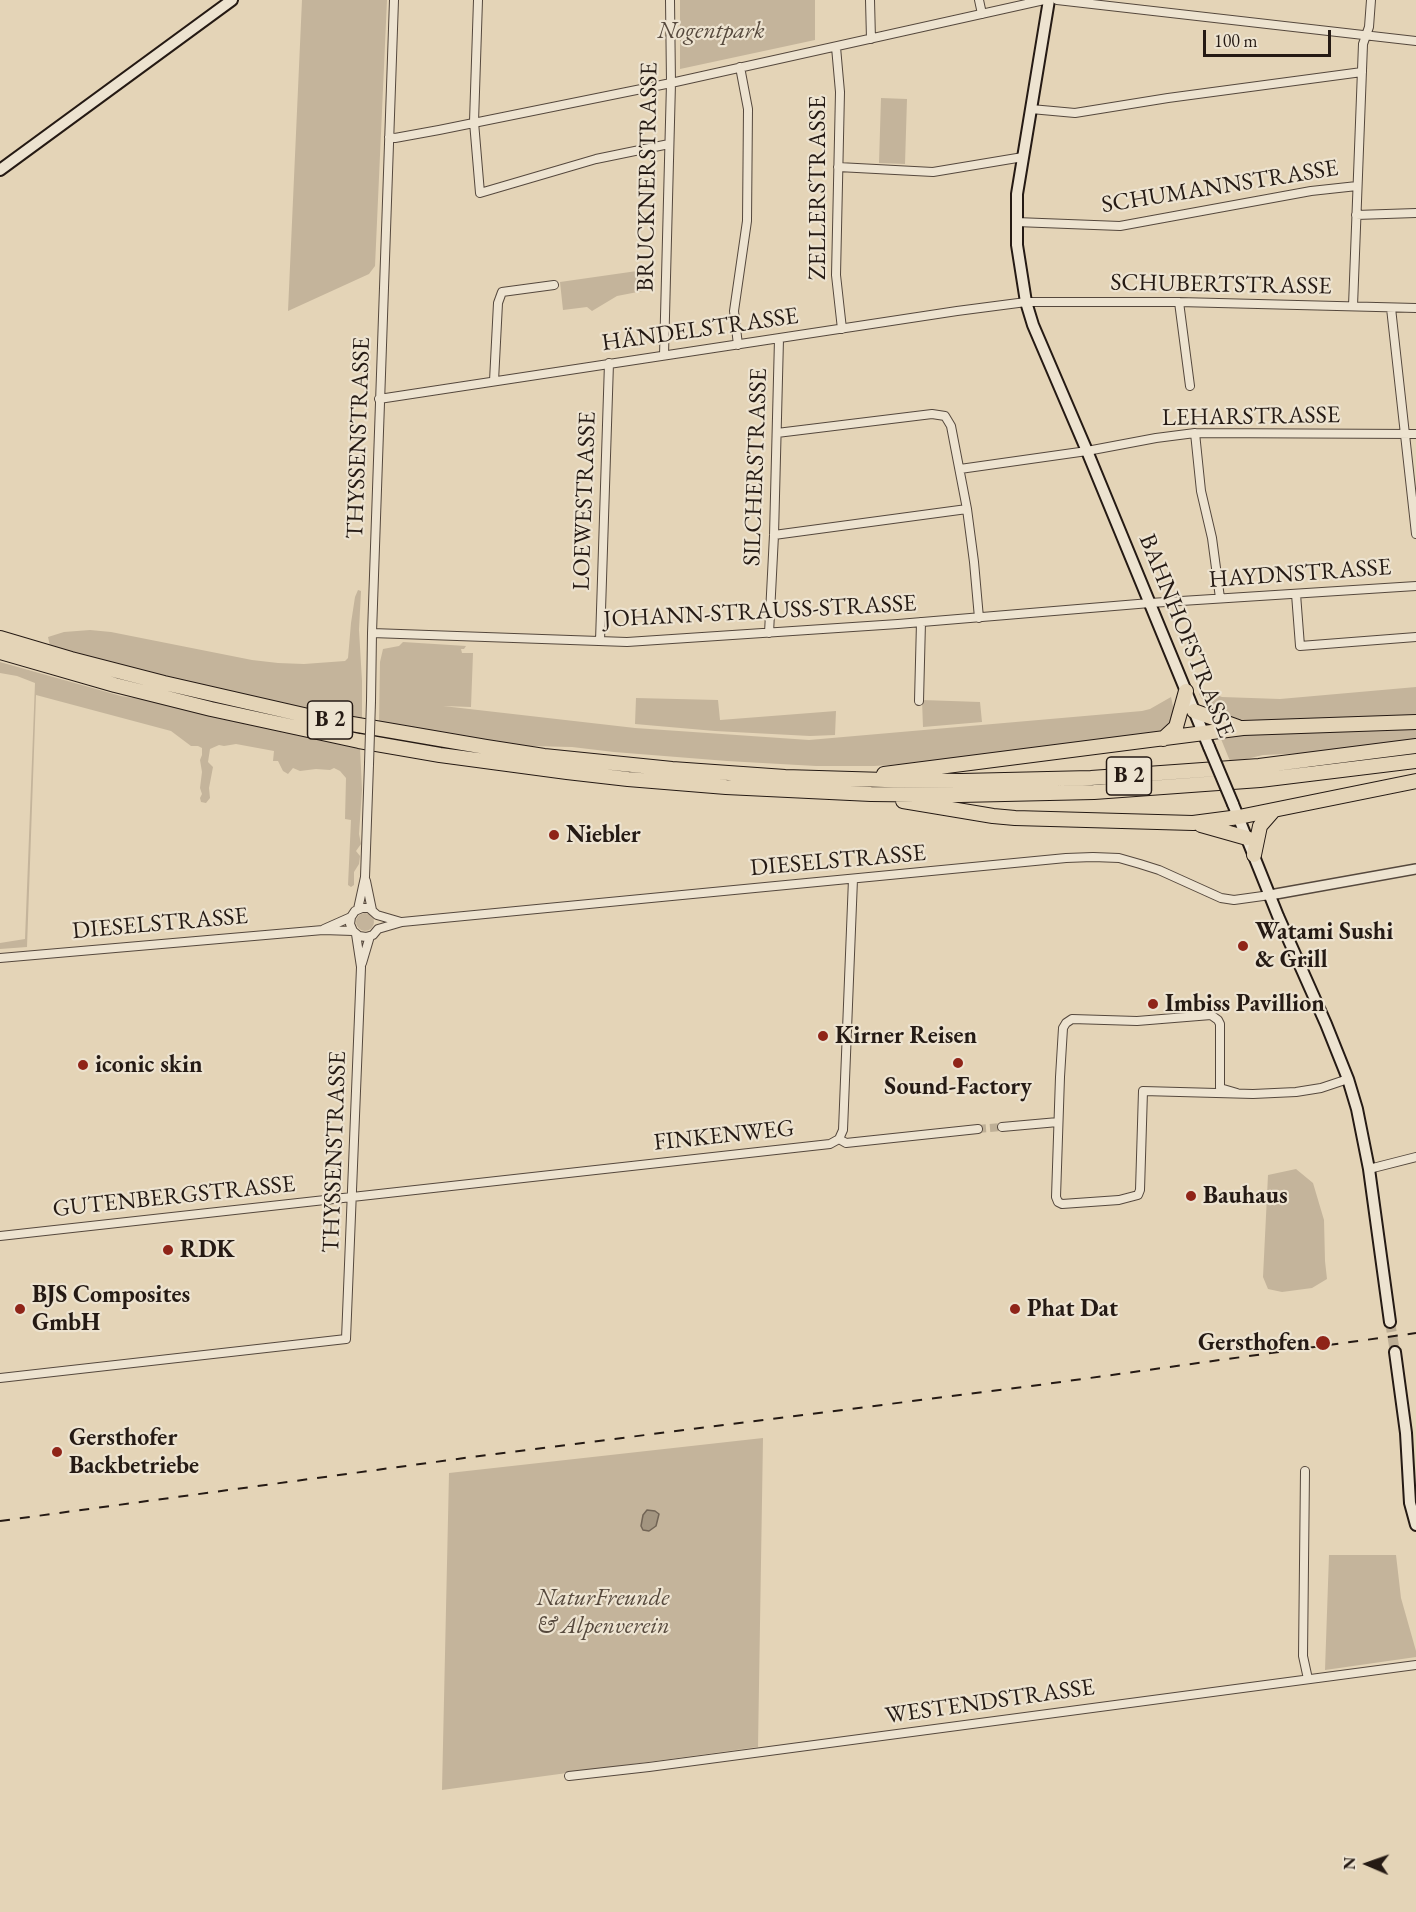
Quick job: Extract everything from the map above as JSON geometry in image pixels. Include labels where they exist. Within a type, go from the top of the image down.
[{"type":"highway","name":"B 2","points":[[0,638],[80,662],[211,695],[407,735],[543,756],[728,773],[840,779],[962,781],[1121,776],[1293,762],[1416,746]]},
{"type":"highway","name":"B 2","points":[[0,652],[211,710],[359,741],[440,755],[628,779],[872,794],[1017,794],[1154,788],[1288,777],[1416,761]]},
{"type":"highway","points":[[1163,739],[1176,727],[1186,690]]},
{"type":"highway","points":[[1194,711],[1243,728]]},
{"type":"highway","points":[[840,779],[1163,739],[1207,741],[1243,728],[1416,722]]},
{"type":"highway","points":[[872,794],[993,816],[1193,823],[1239,817],[1416,781]]},
{"type":"highway","points":[[1254,855],[1260,826],[1274,810]]},
{"type":"highway","points":[[1193,823],[1247,838]]},
{"type":"main road","points":[[0,170],[232,0]]},
{"type":"main road","name":"BAHNHOFSTRASSE","points":[[1049,0],[1017,194],[1017,245],[1026,302],[1033,325],[1348,1079],[1358,1109],[1369,1169],[1390,1322]]},
{"type":"main road","points":[[1395,1352],[1406,1433],[1410,1503],[1416,1525]]},
{"type":"street","name":"THYSSENSTRASSE","points":[[358,909],[365,877],[394,0]]},
{"type":"street","points":[[478,0],[474,122],[480,193],[596,159],[669,144]]},
{"type":"street","name":"BRUCKNERSTRASSE","points":[[664,355],[671,83],[670,0]]},
{"type":"street","points":[[870,0],[871,39]]},
{"type":"street","points":[[979,0],[982,14]]},
{"type":"street","points":[[389,137],[406,136],[671,83],[1044,0]]},
{"type":"street","points":[[1057,0],[1416,42]]},
{"type":"street","points":[[1353,306],[1363,44],[1369,27],[1371,0]]},
{"type":"street","name":"ZELLERSTRASSE","points":[[836,47],[840,92],[836,275],[842,329]]},
{"type":"street","points":[[738,345],[734,311],[747,221],[748,109],[740,67]]},
{"type":"street","points":[[1031,109],[1075,113],[1362,72]]},
{"type":"street","points":[[838,167],[933,172],[1023,157]]},
{"type":"street","name":"SCHUMANNSTRASSE","points":[[1016,222],[1120,226],[1311,191],[1357,186]]},
{"type":"street","points":[[1356,215],[1416,213]]},
{"type":"street","points":[[494,381],[498,303],[502,291],[554,285]]},
{"type":"street","name":"HÄNDELSTRASSE","points":[[380,399],[957,310],[1026,302]]},
{"type":"street","name":"SCHUBERTSTRASSE","points":[[1026,302],[1179,302],[1416,308]]},
{"type":"street","points":[[1179,302],[1190,386]]},
{"type":"street","points":[[1391,308],[1416,534]]},
{"type":"street","name":"SILCHERSTRASSE","points":[[769,633],[779,339]]},
{"type":"street","name":"LOEWESTRASSE","points":[[600,641],[609,363]]},
{"type":"street","points":[[777,433],[932,414],[945,416],[951,426],[967,509],[978,618]]},
{"type":"street","points":[[1195,433],[1201,491],[1212,536],[1220,598]]},
{"type":"street","name":"LEHARSTRASSE","points":[[960,469],[1195,433],[1416,434]]},
{"type":"street","points":[[774,535],[967,509]]},
{"type":"street","name":"HAYDNSTRASSE","points":[[1150,603],[1416,586]]},
{"type":"street","points":[[1296,594],[1300,646],[1416,638]]},
{"type":"street","name":"JOHANN-STRAUSS-STRASSE","points":[[372,633],[627,642],[978,618],[1150,603]]},
{"type":"street","points":[[919,701],[921,622]]},
{"type":"street","name":"DIESELSTRASSE","points":[[0,958],[322,930],[354,933],[362,937],[370,936],[378,929],[402,922],[1066,858],[1119,858],[1159,870],[1221,898],[1234,900],[1270,895]]},
{"type":"street","points":[[1270,895],[1416,869]]},
{"type":"street","name":"THYSSENSTRASSE","points":[[365,877],[375,912]]},
{"type":"street","points":[[852,879],[843,1130],[839,1138],[846,1143],[978,1129]]},
{"type":"street","name":"DIESELSTRASSE","points":[[322,930],[351,917],[358,909],[365,907],[402,922]]},
{"type":"street","points":[[375,912],[380,922],[378,929]]},
{"type":"street","points":[[351,917],[350,924],[354,933]]},
{"type":"street","name":"THYSSENSTRASSE","points":[[354,933],[361,968]]},
{"type":"street","name":"THYSSENSTRASSE","points":[[0,1378],[346,1339],[361,968],[370,936]]},
{"type":"street","points":[[1237,1093],[1220,1088],[1221,1031],[1220,1024],[1214,1017],[1206,1015],[1137,1022],[1072,1019],[1063,1028],[1056,1197],[1058,1202],[1062,1204],[1132,1198],[1138,1195],[1143,1091],[1237,1093],[1296,1092],[1320,1088],[1348,1079]]},
{"type":"street","points":[[1002,1127],[1059,1122]]},
{"type":"street","name":"FINKENWEG","points":[[352,1197],[830,1144],[839,1138]]},
{"type":"street","points":[[1369,1169],[1416,1157]]},
{"type":"street","name":"GUTENBERGSTRASSE","points":[[0,1236],[352,1197]]},
{"type":"street","points":[[1305,1471],[1303,1656],[1308,1679]]},
{"type":"street","name":"WESTENDSTRASSE","points":[[569,1776],[1416,1665]]},
{"type":"green space","points":[[302,0],[387,0],[375,266],[369,274],[288,311]]},
{"type":"green space","name":"Nogentpark","points":[[680,0],[815,0],[815,40],[680,69]]},
{"type":"green space","points":[[881,98],[907,99],[905,164],[879,163]]},
{"type":"green space","points":[[644,270],[648,290],[617,296],[592,311],[587,307],[563,310],[560,282]]},
{"type":"green space","points":[[358,590],[361,591],[359,630],[362,720],[312,711],[152,674],[50,646],[48,637],[64,632],[90,630],[111,632],[252,660],[304,664],[345,661],[348,658],[351,623]]},
{"type":"green space","points":[[403,642],[466,646],[461,649],[462,653],[473,653],[471,707],[443,706],[635,728],[809,740],[1142,711],[1171,697],[1174,711],[1173,720],[1162,734],[936,762],[874,766],[816,766],[727,761],[572,747],[528,746],[379,723],[380,662],[383,649],[399,646]]},
{"type":"green space","points":[[0,662],[121,696],[154,701],[222,719],[360,748],[362,790],[359,834],[361,844],[356,851],[360,856],[359,864],[354,872],[354,885],[351,887],[348,885],[351,820],[345,819],[346,778],[340,771],[334,768],[300,771],[293,768],[288,774],[283,771],[278,761],[273,761],[274,751],[236,744],[219,745],[210,749],[208,762],[213,767],[209,788],[210,798],[206,803],[201,802],[202,748],[191,746],[171,731],[36,695],[27,947],[0,949],[0,943],[25,939],[35,683],[0,673]]},
{"type":"green space","points":[[1416,687],[1416,715],[1252,722],[1221,717],[1208,709],[1199,694],[1201,690],[1204,690],[1222,697],[1280,699]]},
{"type":"green space","points":[[636,698],[718,700],[720,720],[836,711],[835,735],[810,736],[715,731],[635,724]]},
{"type":"green space","points":[[922,700],[980,702],[982,722],[923,727]]},
{"type":"green space","points":[[1416,727],[1416,740],[1307,753],[1263,755],[1238,761],[1230,761],[1221,739],[1225,735]]},
{"type":"green space","points":[[365,913],[373,918],[374,922],[369,930],[365,931],[357,926],[356,922],[361,914]]},
{"type":"green space","points":[[1296,1169],[1313,1183],[1324,1220],[1327,1279],[1312,1288],[1282,1292],[1268,1289],[1263,1277],[1268,1175]]},
{"type":"green space","name":"NaturFreunde & Alpenverein","points":[[763,1438],[758,1747],[442,1790],[449,1473]]},
{"type":"green space","points":[[1329,1555],[1396,1555],[1401,1598],[1416,1657],[1325,1670]]},
{"type":"shaded area","points":[[647,1510],[659,1514],[656,1526],[649,1531],[643,1530],[641,1526],[643,1515]]},
{"type":"tunnel","points":[[978,1129],[1002,1127]]},
{"type":"tunnel","points":[[1390,1322],[1395,1352]]},
{"type":"railway","points":[[0,1521],[472,1457],[1039,1385],[1416,1333]]},
{"type":"place","name":"Niebler","points":[[554,835]]},
{"type":"place","name":"Watami Sushi & Grill","points":[[1243,946]]},
{"type":"place","name":"Imbiss Pavillion","points":[[1153,1004]]},
{"type":"place","name":"Kirner Reisen","points":[[823,1036]]},
{"type":"place","name":"Sound-Factory","points":[[958,1063]]},
{"type":"place","name":"iconic skin","points":[[83,1065]]},
{"type":"place","name":"Bauhaus","points":[[1191,1196]]},
{"type":"place","name":"RDK","points":[[168,1250]]},
{"type":"place","name":"BJS Composites GmbH","points":[[20,1309]]},
{"type":"place","name":"Phat Dat","points":[[1015,1309]]},
{"type":"place","name":"Gersthofen","points":[[1323,1343]]},
{"type":"place","name":"Gersthofer Backbetriebe","points":[[57,1452]]}]
